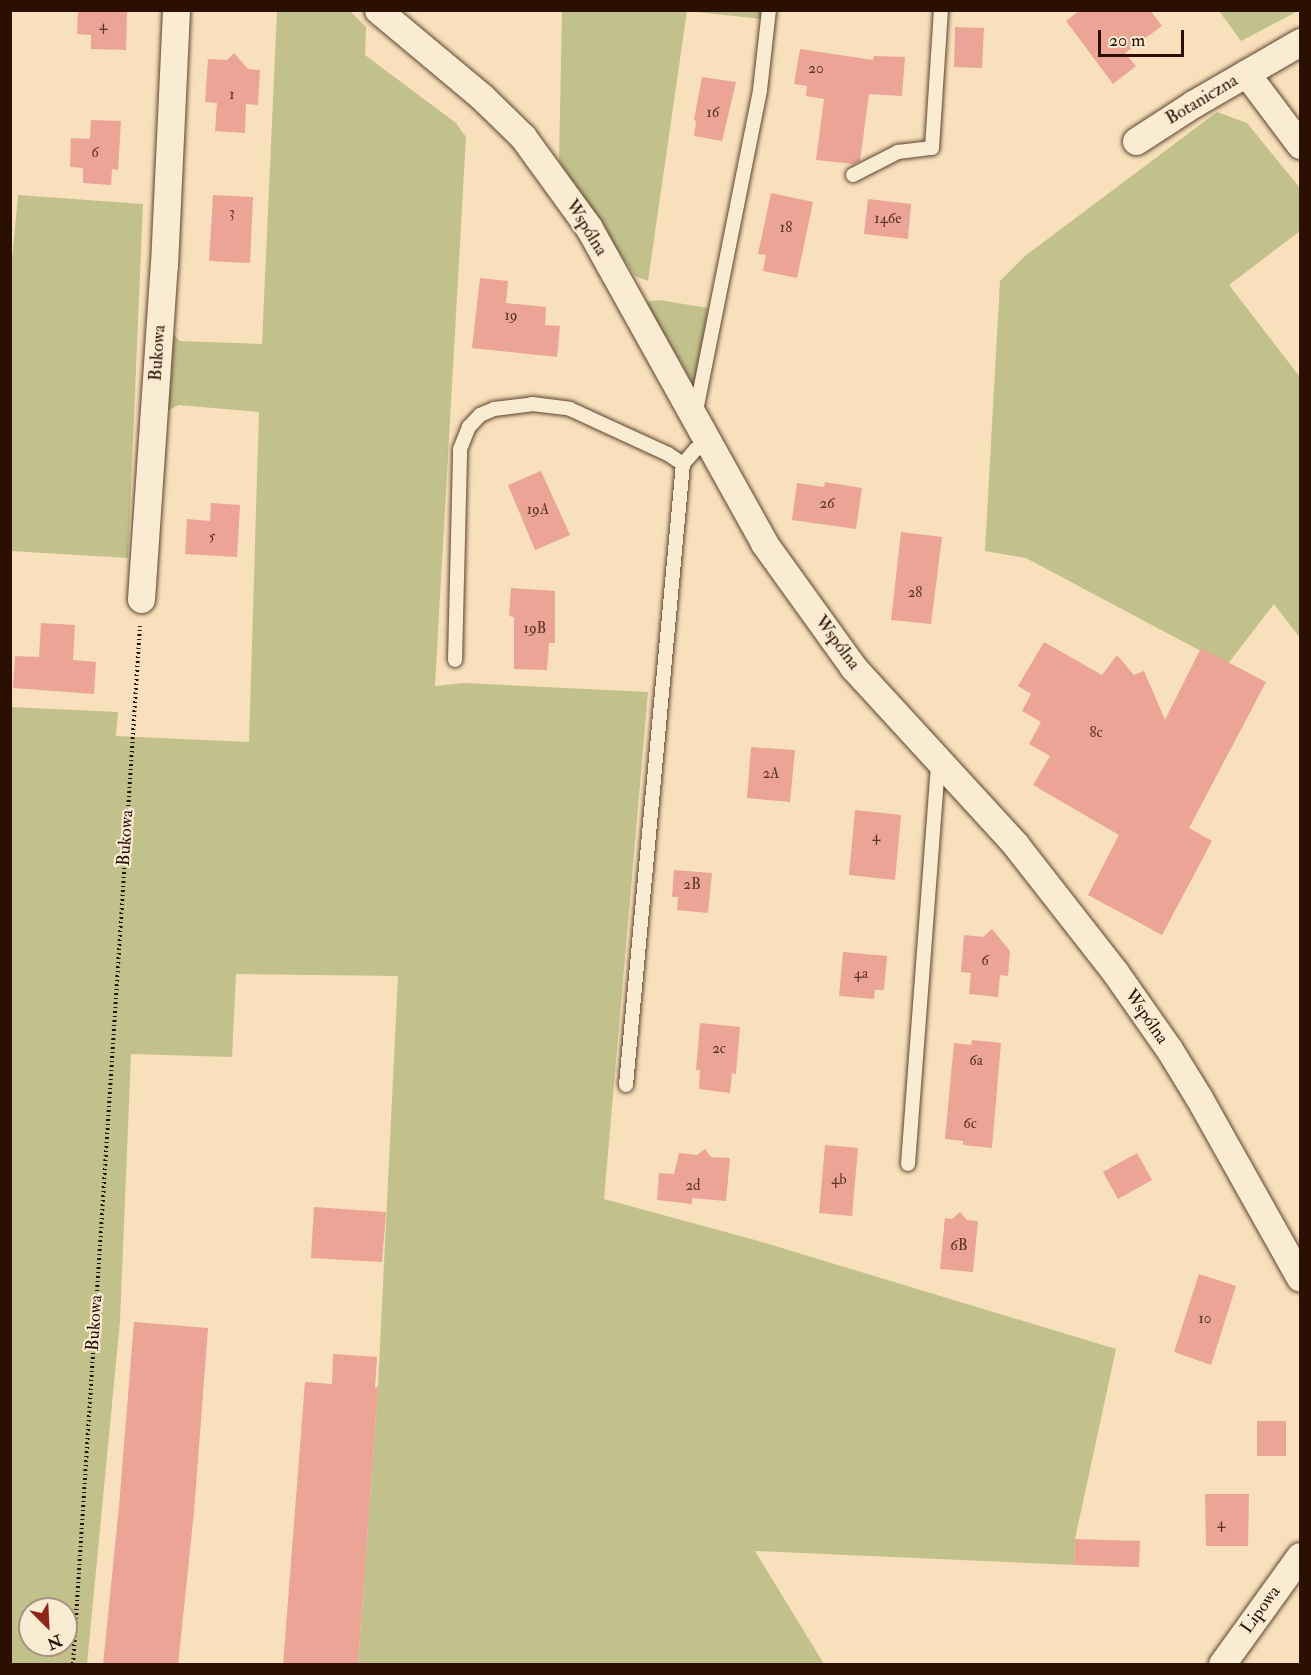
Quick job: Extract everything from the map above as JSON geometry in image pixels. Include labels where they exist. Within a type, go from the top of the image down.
[{"type":"street","name":"Bukowa","points":[[141,599],[164,265],[176,10]]},
{"type":"street","name":"Wspólna","points":[[391,15],[524,138],[590,228],[764,543],[853,667],[1022,853],[1114,972],[1169,1049],[1300,1278]]},
{"type":"street","name":"Botaniczna","points":[[1136,141],[1300,42]]},
{"type":"street","points":[[1245,74],[1300,145]]},
{"type":"street","name":"Lipowa","points":[[1222,1665],[1300,1556]]},
{"type":"lane","points":[[695,418],[760,90],[769,10]]},
{"type":"lane","points":[[853,175],[898,152],[932,148],[941,10]]},
{"type":"lane","points":[[455,660],[460,449],[469,427],[480,415],[494,409],[532,404],[570,409],[668,454],[683,464]]},
{"type":"lane","points":[[626,1085],[683,464],[696,449],[709,443]]},
{"type":"lane","points":[[908,1164],[939,759]]},
{"type":"path","name":"Bukowa","points":[[73,1665],[141,599]]},
{"type":"shaded area","points":[[1219,10],[1300,10],[1241,41],[1219,11]]},
{"type":"shaded area","points":[[277,11],[350,11],[366,27],[365,55],[456,123],[466,137],[435,686],[464,683],[648,692],[604,1199],[755,1240],[1116,1349],[1075,1539],[1074,1565],[755,1551],[824,1664],[358,1664],[378,1387],[398,976],[236,974],[232,1057],[131,1054],[120,1321],[87,1664],[11,1664],[10,707],[118,712],[116,736],[249,742],[259,412],[179,405],[167,411],[170,331],[180,341],[262,344]]},
{"type":"shaded area","points":[[562,11],[687,11],[648,281],[635,276],[559,161]]},
{"type":"shaded area","points":[[687,11],[763,11],[762,19]]},
{"type":"shaded area","points":[[1217,112],[1247,123],[1300,188],[1300,231],[1229,285],[1300,377],[1300,638],[1274,604],[1227,665],[1026,558],[985,551],[1000,281],[1025,256]]},
{"type":"shaded area","points":[[18,195],[143,204],[128,558],[11,551],[10,281]]},
{"type":"shaded area","points":[[659,300],[708,308],[695,387],[646,302]]},
{"type":"building","points":[[78,10],[127,10],[126,50],[91,49],[91,35],[77,34]]},
{"type":"building","points":[[1080,10],[1150,10],[1162,26],[1125,53],[1136,66],[1113,84],[1066,21]]},
{"type":"building","points":[[955,27],[984,28],[982,68],[954,67]]},
{"type":"building","points":[[800,49],[873,60],[874,56],[905,57],[902,96],[869,94],[860,161],[854,164],[816,160],[824,99],[806,96],[807,86],[794,84]]},
{"type":"building","points":[[234,53],[248,69],[260,70],[258,105],[246,104],[245,133],[215,131],[217,103],[205,102],[208,59],[227,60]]},
{"type":"building","points":[[702,77],[736,82],[722,141],[694,136],[696,121],[694,120]]},
{"type":"building","points":[[91,120],[121,121],[118,170],[112,169],[111,185],[83,183],[83,168],[70,167],[71,138],[90,139]]},
{"type":"building","points":[[771,193],[813,202],[797,278],[763,271],[766,255],[758,254]]},
{"type":"building","points":[[213,195],[253,197],[250,263],[209,261]]},
{"type":"building","points":[[868,199],[911,204],[908,239],[864,234]]},
{"type":"building","points":[[480,278],[508,281],[506,303],[546,307],[545,325],[560,326],[557,357],[472,348]]},
{"type":"building","points":[[541,471],[570,535],[535,550],[508,485]]},
{"type":"building","points":[[825,482],[862,488],[856,529],[792,520],[797,483],[824,487]]},
{"type":"building","points":[[211,503],[240,505],[237,557],[185,554],[187,519],[210,521]]},
{"type":"building","points":[[901,532],[942,537],[931,624],[891,620]]},
{"type":"building","points":[[511,588],[555,591],[555,643],[549,643],[547,670],[514,669],[514,617],[509,616]]},
{"type":"building","points":[[41,623],[75,625],[73,660],[96,662],[94,694],[13,688],[15,656],[39,657]]},
{"type":"building","points":[[1044,642],[1102,675],[1117,655],[1134,675],[1144,671],[1165,720],[1201,648],[1266,682],[1189,828],[1212,841],[1162,935],[1088,895],[1119,835],[1033,785],[1050,756],[1029,744],[1041,722],[1022,711],[1031,694],[1018,686]]},
{"type":"building","points":[[751,747],[795,750],[790,802],[747,798]]},
{"type":"building","points":[[855,810],[901,815],[895,880],[849,875]]},
{"type":"building","points":[[674,870],[712,873],[708,913],[677,910],[678,897],[672,897]]},
{"type":"building","points":[[992,929],[1010,951],[1008,976],[1000,975],[998,997],[969,994],[971,973],[961,972],[964,935],[983,937]]},
{"type":"building","points":[[843,952],[887,956],[884,990],[875,990],[874,999],[839,996]]},
{"type":"building","points":[[700,1023],[740,1027],[736,1074],[732,1073],[730,1093],[699,1089],[700,1070],[696,1070]]},
{"type":"building","points":[[972,1040],[1001,1043],[992,1148],[963,1145],[963,1141],[945,1139],[954,1043],[971,1045]]},
{"type":"building","points":[[825,1145],[858,1148],[852,1216],[819,1213]]},
{"type":"building","points":[[705,1149],[711,1157],[730,1158],[726,1201],[692,1198],[692,1204],[657,1200],[659,1173],[674,1174],[679,1153],[697,1155]]},
{"type":"building","points":[[1137,1153],[1152,1180],[1118,1199],[1103,1172]]},
{"type":"building","points":[[314,1207],[386,1212],[382,1262],[311,1258]]},
{"type":"building","points":[[960,1212],[967,1220],[978,1221],[973,1272],[940,1269],[945,1218],[952,1219]]},
{"type":"building","points":[[1199,1274],[1236,1286],[1211,1365],[1174,1352]]},
{"type":"building","points":[[134,1322],[208,1328],[194,1512],[178,1665],[103,1665]]},
{"type":"building","points":[[333,1354],[377,1357],[375,1387],[378,1387],[358,1665],[283,1665],[305,1382],[332,1384]]},
{"type":"building","points":[[1257,1421],[1286,1421],[1286,1456],[1257,1456]]},
{"type":"building","points":[[1205,1494],[1249,1494],[1248,1546],[1206,1546]]},
{"type":"building","points":[[1075,1539],[1140,1541],[1139,1567],[1074,1565]]}]
